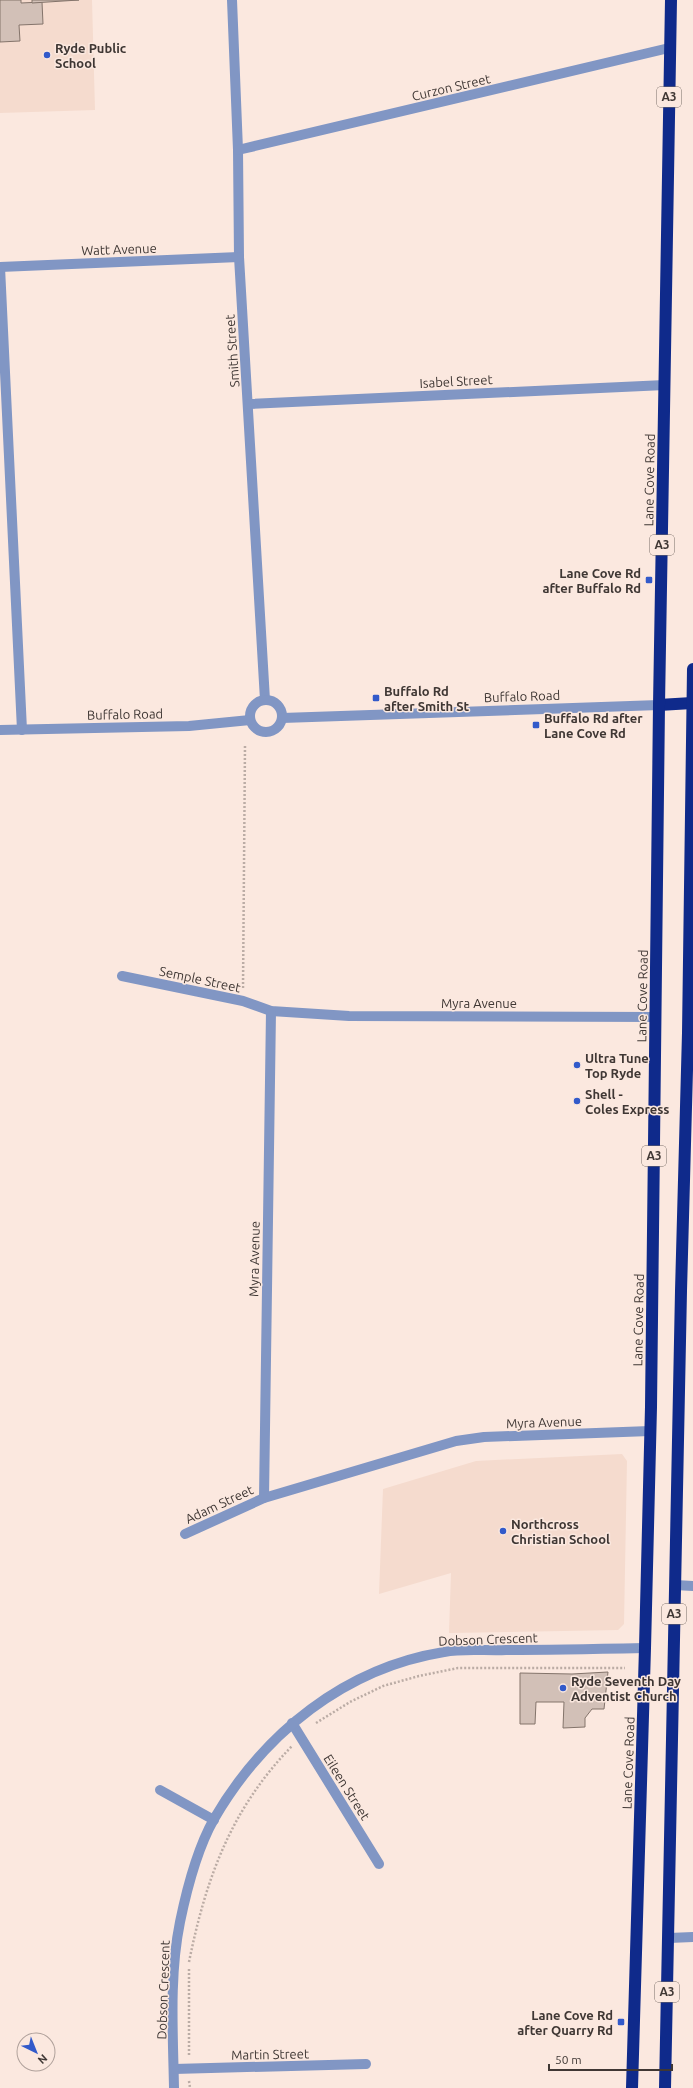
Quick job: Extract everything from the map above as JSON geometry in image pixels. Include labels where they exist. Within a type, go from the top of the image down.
[{"type":"highway","name":"Lane Cove Road","points":[[632,2088],[646,1648],[656,1017],[659,705],[671,0]]},
{"type":"highway","name":"A3","points":[[665,2088],[675,1585],[690,1034],[693,669]]},
{"type":"highway","name":"Buffalo Road","points":[[659,705],[692,703]]},
{"type":"street","name":"Smith Street","points":[[232,0],[238,150],[239,258],[249,404],[265,700]]},
{"type":"street","name":"Curzon Street","points":[[238,150],[669,48]]},
{"type":"street","name":"Watt Avenue","points":[[0,267],[239,258]]},
{"type":"street","points":[[0,267],[22,730]]},
{"type":"street","name":"Isabel Street","points":[[249,404],[665,385]]},
{"type":"street","points":[[265,700],[271,701],[280,708],[282,718],[274,731],[264,732],[255,728],[250,720],[250,714],[255,704],[265,700]]},
{"type":"street","name":"Buffalo Road","points":[[282,718],[659,705]]},
{"type":"street","name":"Buffalo Road","points":[[0,730],[189,726],[250,720]]},
{"type":"street","name":"Semple Street","points":[[122,976],[243,1002],[271,1011]]},
{"type":"street","name":"Myra Avenue","points":[[650,1431],[484,1437],[456,1441],[264,1498],[271,1011],[349,1016],[656,1017]]},
{"type":"street","name":"Adam Street","points":[[185,1534],[264,1498]]},
{"type":"street","points":[[675,1585],[693,1586]]},
{"type":"street","name":"Dobson Crescent","points":[[174,2088],[174,1962],[180,1922],[201,1850],[214,1820],[250,1768],[270,1744],[292,1723],[343,1687],[374,1672],[410,1659],[446,1651],[646,1648]]},
{"type":"street","name":"Eileen Street","points":[[292,1723],[379,1864]]},
{"type":"street","points":[[160,1790],[214,1820]]},
{"type":"street","points":[[669,1938],[693,1937]]},
{"type":"street","name":"Martin Street","points":[[174,2069],[366,2064]]},
{"type":"path","points":[[243,1002],[245,745]]},
{"type":"shaded area","name":"Ryde Public School","points":[[0,0],[92,0],[95,110],[0,113]]},
{"type":"shaded area","name":"Northcross Christian School","points":[[622,1454],[627,1461],[624,1624],[618,1630],[449,1633],[451,1573],[379,1594],[383,1489],[476,1461]]},
{"type":"building","points":[[0,0],[21,0],[21,3],[42,2],[43,24],[19,25],[20,41],[0,42]]},
{"type":"building","points":[[32,0],[79,0],[32,3]]},
{"type":"building","name":"Ryde Seventh Day Adventist Church","points":[[608,1672],[604,1709],[592,1709],[585,1718],[585,1727],[563,1728],[564,1702],[536,1702],[535,1724],[520,1724],[520,1673],[572,1674]]},
{"type":"place","name":"Ryde Public School","points":[[47,55]]},
{"type":"place","name":"Lane Cove Rd after Buffalo Rd","points":[[649,580]]},
{"type":"place","name":"Buffalo Rd after Smith St","points":[[376,698]]},
{"type":"place","name":"Buffalo Rd after Lane Cove Rd","points":[[536,725]]},
{"type":"place","name":"Ultra Tune Top Ryde","points":[[577,1065]]},
{"type":"place","name":"Shell - Coles Express","points":[[577,1101]]},
{"type":"place","name":"Northcross Christian School","points":[[503,1531]]},
{"type":"place","name":"Ryde Seventh Day Adventist Church","points":[[563,1688]]},
{"type":"place","name":"Lane Cove Rd after Quarry Rd","points":[[621,2022]]}]
